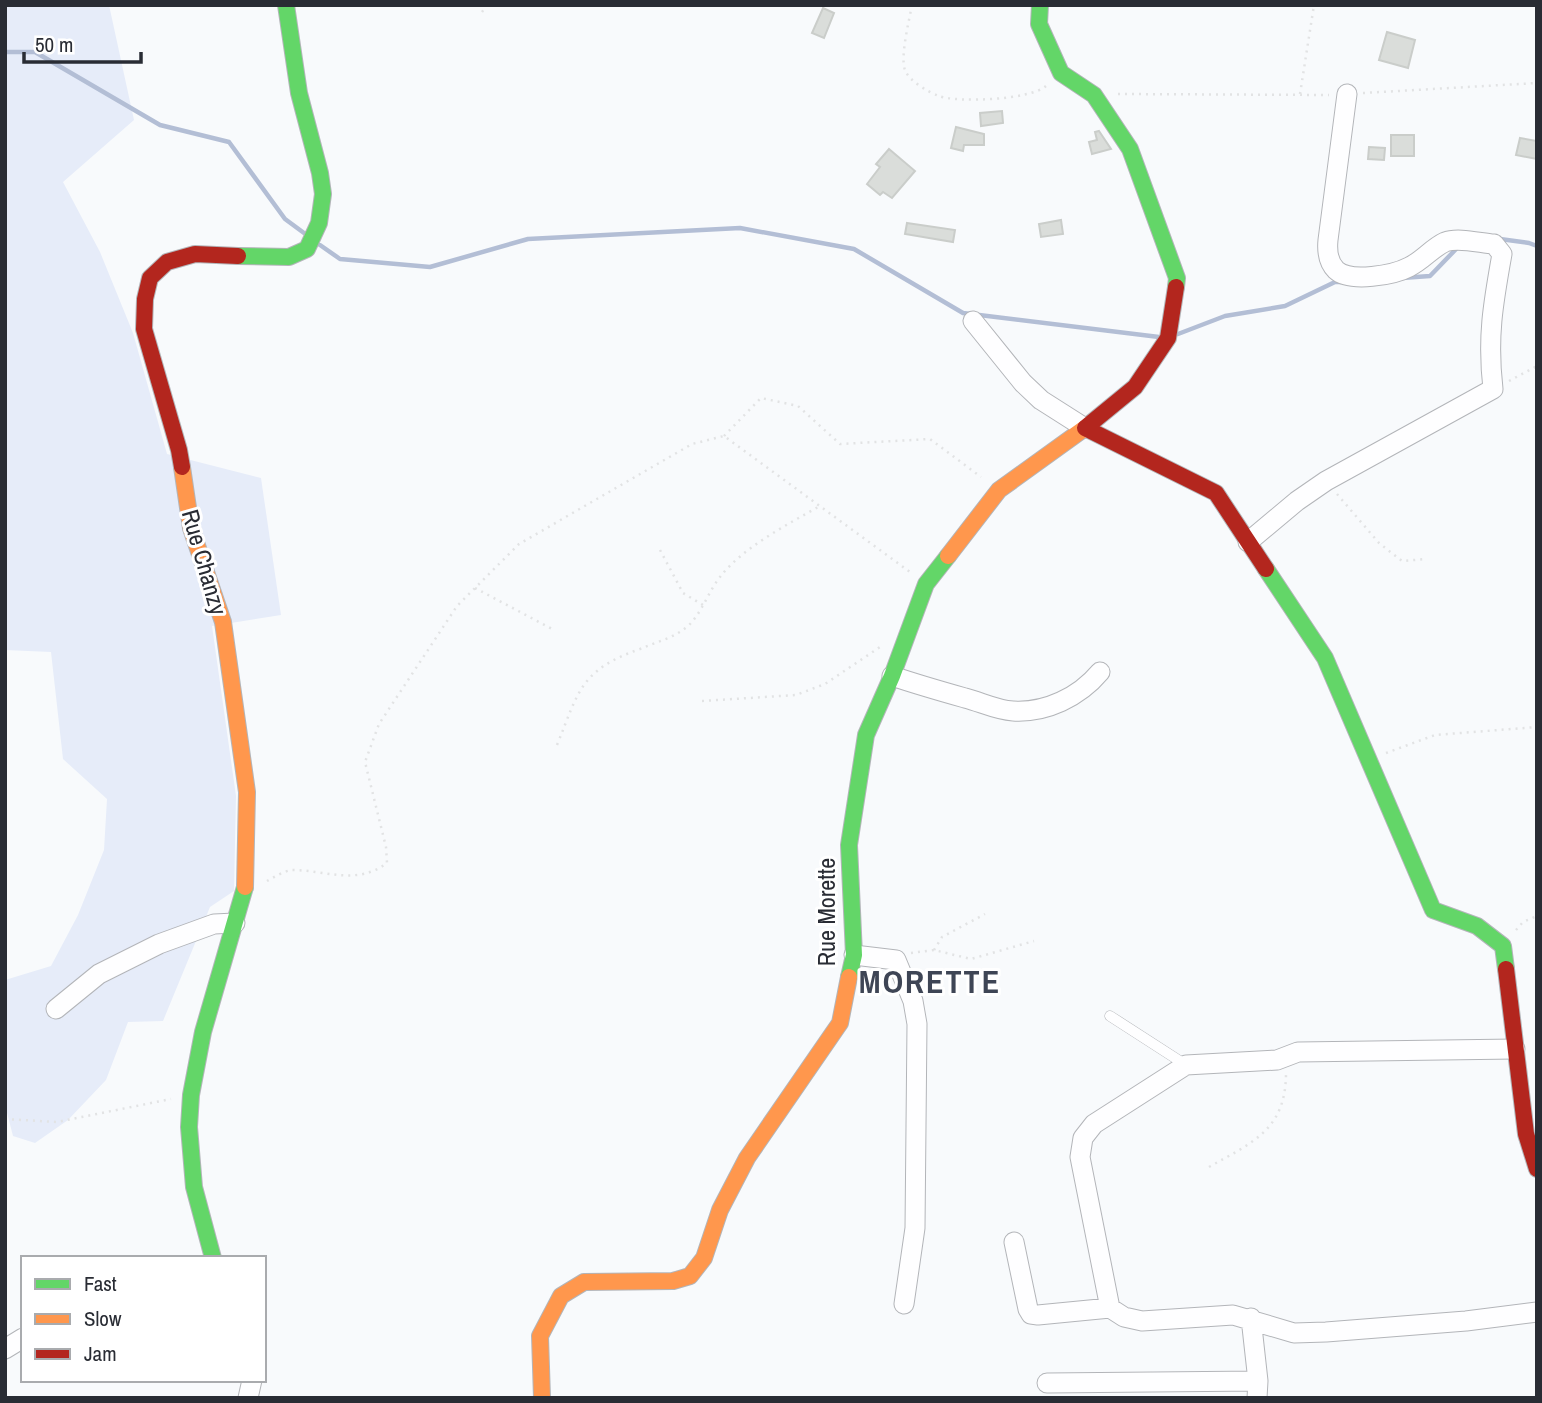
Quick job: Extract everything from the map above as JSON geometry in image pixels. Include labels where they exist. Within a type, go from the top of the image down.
[{"type":"street","name":"Rue Chanzy","points":[[212,1256],[194,1188],[189,1127],[191,1095],[203,1032],[245,891],[247,792],[223,622],[191,528],[179,450],[144,329],[145,299],[150,278],[167,262],[195,254],[289,257],[307,249],[319,223],[323,194],[299,93],[286,5]]},
{"type":"street","points":[[1040,5],[1039,24],[1061,73],[1094,95]]},
{"type":"street","points":[[1248,542],[1297,501],[1326,481],[1493,389],[1489,356],[1491,313],[1502,254],[1494,244],[1446,242],[1408,268],[1390,274],[1353,277],[1336,270],[1330,261],[1328,240],[1347,94]]},
{"type":"street","name":"Rue Morette","points":[[542,1398],[540,1336],[561,1296],[584,1282],[673,1281],[690,1276],[704,1258],[720,1210],[747,1158],[841,1023],[854,955],[849,845],[866,735],[892,676],[926,584],[999,490],[1085,428],[1135,387],[1168,338],[1177,278],[1130,149],[1094,95]]},
{"type":"street","points":[[973,321],[1023,383],[1041,400],[1085,428],[1216,493],[1325,658],[1433,910],[1477,926],[1503,946],[1515,1049],[1530,1118],[1525,1134],[1537,1169]]},
{"type":"street","points":[[892,676],[993,708],[1014,711],[1043,707],[1069,699],[1091,683],[1100,672]]},
{"type":"street","points":[[56,1009],[99,974],[159,944],[214,924],[235,923]]},
{"type":"street","points":[[854,955],[896,960],[913,1001],[917,1024],[915,1228],[904,1304]]},
{"type":"street","points":[[1110,1308],[1080,1157],[1083,1138],[1094,1124],[1186,1065],[1277,1060],[1298,1052],[1515,1049]]},
{"type":"street","points":[[1014,1242],[1028,1309],[1031,1314],[1038,1315],[1110,1308],[1124,1317],[1142,1321],[1233,1315],[1251,1318],[1294,1333],[1466,1321],[1537,1312]]},
{"type":"street","points":[[1047,1383],[1184,1389],[1258,1389],[1251,1318]]},
{"type":"street","points":[[5,1349],[21,1339]]},
{"type":"lane","points":[[1110,1016],[1186,1065]]},
{"type":"path","points":[[482,12],[487,5]]},
{"type":"path","points":[[912,5],[904,68],[910,79],[940,96],[1004,99],[1040,91],[1061,73]]},
{"type":"path","points":[[1300,94],[1314,5]]},
{"type":"path","points":[[1094,95],[1347,94],[1537,83]]},
{"type":"path","points":[[1493,389],[1537,366]]},
{"type":"path","points":[[245,891],[290,870],[334,876],[376,872],[387,863],[386,847],[365,762],[379,724],[457,607],[519,544],[692,444],[724,436],[761,398],[798,406],[840,444],[930,439],[999,490]]},
{"type":"path","points":[[724,436],[926,584]]},
{"type":"path","points":[[1326,481],[1379,542],[1402,561],[1426,559]]},
{"type":"path","points":[[557,745],[582,686],[598,668],[626,653],[666,640],[689,625],[720,576],[760,540],[820,506]]},
{"type":"path","points":[[660,550],[682,593],[703,605]]},
{"type":"path","points":[[475,588],[554,630]]},
{"type":"path","points":[[702,701],[796,695],[825,684],[877,648],[901,646]]},
{"type":"path","points":[[1368,760],[1435,735],[1537,727]]},
{"type":"path","points":[[934,950],[942,937],[985,914]]},
{"type":"path","points":[[1503,946],[1523,922],[1537,916]]},
{"type":"path","points":[[896,960],[912,953],[934,950],[971,959],[1034,941]]},
{"type":"path","points":[[1209,1167],[1268,1131],[1286,1096],[1286,1072],[1298,1052]]},
{"type":"path","points":[[5,1119],[57,1122],[191,1095]]},
{"type":"shaded area","points":[[5,5],[109,5],[134,120],[63,182],[100,252],[133,333],[167,454],[261,478],[281,615],[212,626],[236,796],[234,891],[210,907],[163,1021],[128,1022],[106,1080],[68,1120],[35,1143],[13,1136],[5,1105],[5,980],[51,966],[78,915],[104,850],[107,799],[63,759],[51,652],[5,650]]},
{"type":"building","points":[[823,8],[834,13],[824,38],[812,33]]},
{"type":"building","points":[[1387,32],[1415,40],[1408,68],[1379,60]]},
{"type":"building","points":[[1002,111],[1003,123],[981,126],[980,113]]},
{"type":"building","points":[[956,127],[984,134],[984,145],[964,145],[963,151],[951,148]]},
{"type":"building","points":[[1099,131],[1111,149],[1092,154],[1089,142],[1097,140],[1095,132]]},
{"type":"building","points":[[1391,135],[1414,135],[1414,156],[1391,156]]},
{"type":"building","points":[[1520,138],[1537,141],[1537,159],[1516,155]]},
{"type":"building","points":[[1369,147],[1385,148],[1384,160],[1368,159]]},
{"type":"building","points":[[889,149],[915,171],[892,198],[883,192],[880,195],[867,184],[880,167],[876,164]]},
{"type":"building","points":[[1061,220],[1063,234],[1041,237],[1039,224]]},
{"type":"building","points":[[907,223],[955,230],[953,242],[905,234]]},
{"type":"waterway","points":[[5,52],[35,52],[160,125],[229,142],[285,219],[304,233]]},
{"type":"waterway","points":[[320,245],[340,259],[430,267],[528,239],[740,228],[854,249],[963,313],[1159,337]]},
{"type":"waterway","points":[[1500,239],[1537,246]]},
{"type":"waterway","points":[[1402,278],[1430,276],[1458,247]]},
{"type":"waterway","points":[[1178,334],[1225,316],[1285,306],[1335,282],[1341,282]]},
{"type":"traffic: fast","points":[[238,256],[289,257],[307,249],[319,223],[323,194],[320,173],[299,93],[286,5]]},
{"type":"traffic: fast","points":[[1040,5],[1039,24],[1061,73],[1094,95],[1130,149],[1177,278],[1176,287]]},
{"type":"traffic: fast","points":[[849,977],[854,955],[849,845],[866,735],[892,676],[926,584],[948,556]]},
{"type":"traffic: fast","points":[[1266,569],[1325,658],[1433,910],[1477,926],[1503,946],[1506,969]]},
{"type":"traffic: fast","points":[[212,1256],[194,1187],[189,1127],[191,1095],[203,1032],[245,887]]},
{"type":"traffic: slow","points":[[948,556],[999,490],[1085,428]]},
{"type":"traffic: slow","points":[[182,467],[191,528],[223,622],[247,792],[245,887]]},
{"type":"traffic: slow","points":[[542,1398],[540,1336],[561,1296],[584,1282],[673,1281],[690,1276],[704,1258],[720,1210],[747,1158],[840,1023],[849,977]]},
{"type":"traffic: jam","points":[[182,467],[144,329],[145,299],[150,278],[167,262],[195,254],[238,256]]},
{"type":"traffic: jam","points":[[1176,287],[1168,338],[1135,387],[1085,428],[1216,493],[1266,569]]},
{"type":"traffic: jam","points":[[1506,969],[1526,1134],[1537,1169]]},
{"type":"district","name":"MORETTE","points":[[930,981]]}]
